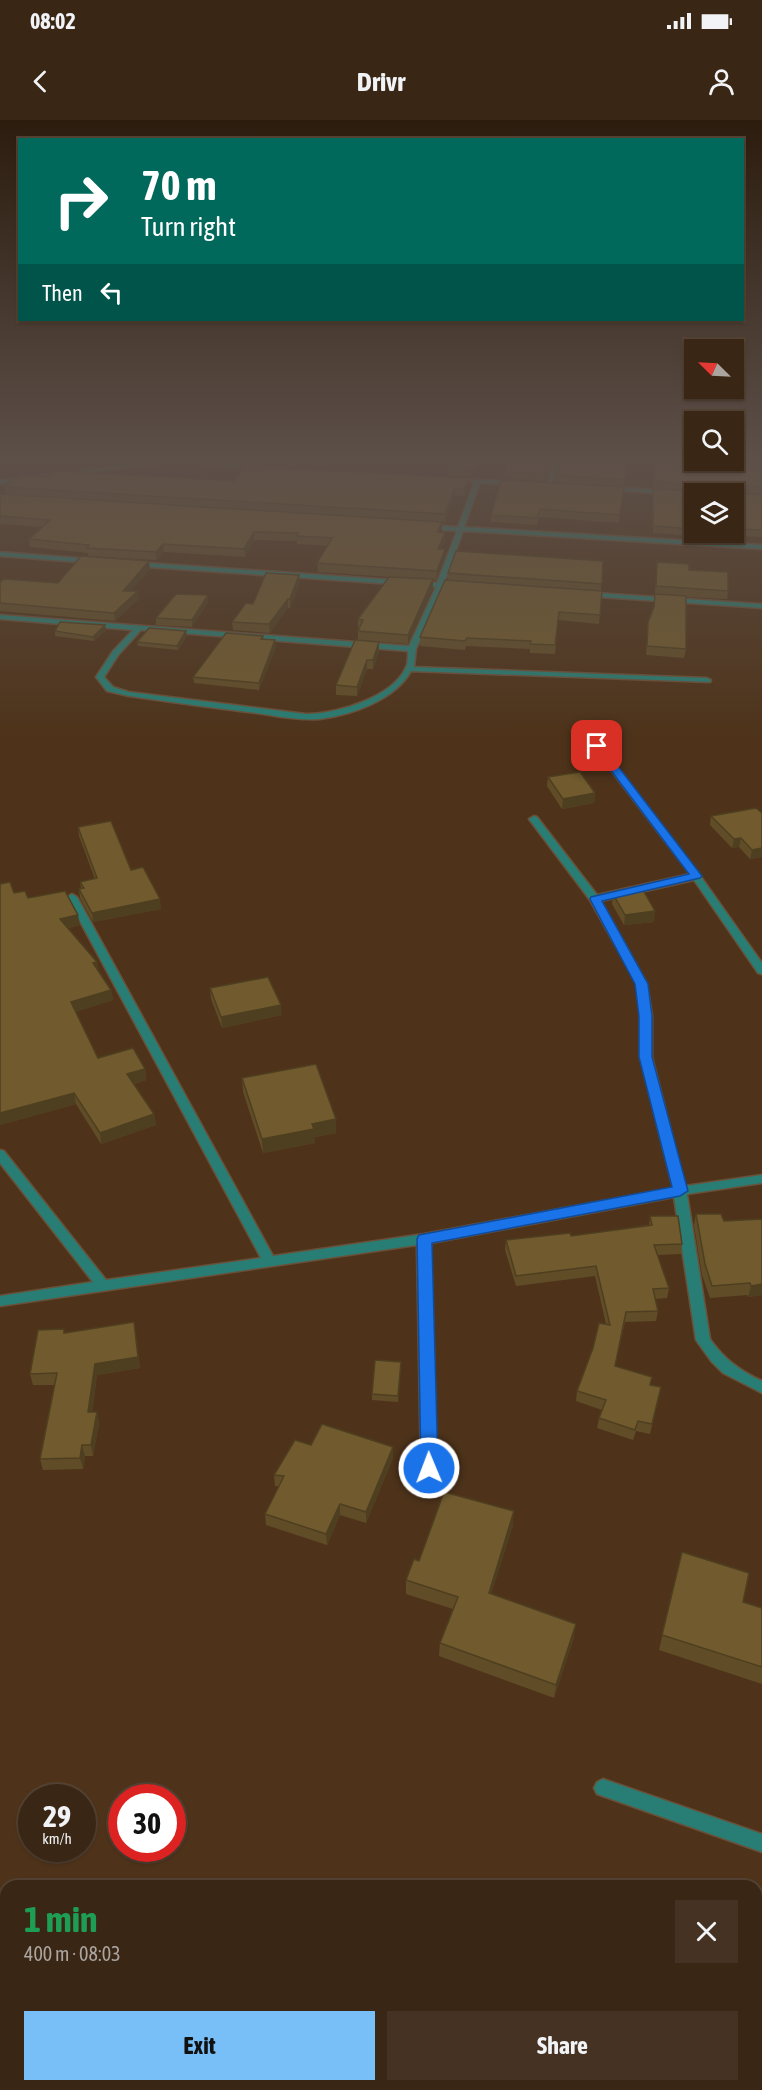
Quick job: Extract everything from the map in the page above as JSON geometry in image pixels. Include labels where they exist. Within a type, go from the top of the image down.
[{"type":"street","points":[[139,628],[116,653],[100,677],[110,689],[129,694],[319,718],[341,713],[379,696],[400,682],[411,669],[414,658],[412,649],[451,553]]},
{"type":"street","points":[[0,554],[96,561]]},
{"type":"street","points":[[120,563],[463,586]]},
{"type":"street","points":[[579,594],[760,606]]},
{"type":"street","points":[[0,617],[412,649]]},
{"type":"street","points":[[411,669],[707,680]]},
{"type":"street","points":[[597,746],[696,876],[762,971]]},
{"type":"street","points":[[534,819],[595,899],[642,984],[646,1016],[646,1057],[680,1191],[703,1340],[716,1360],[736,1375],[762,1387]]},
{"type":"street","points":[[595,899],[696,876]]},
{"type":"street","points":[[72,897],[270,1262]]},
{"type":"street","points":[[0,1154],[103,1287]]},
{"type":"street","points":[[0,1301],[424,1239],[680,1191],[762,1179]]},
{"type":"street","points":[[424,1239],[429,1468]]},
{"type":"street","points":[[603,1788],[762,1843]]},
{"type":"building","points":[[323,553],[444,553],[437,571],[317,563]]},
{"type":"building","points":[[455,553],[603,561],[602,584],[448,573]]},
{"type":"building","points":[[81,556],[149,561],[123,591],[138,591],[114,613],[0,603],[0,582],[4,579],[58,583]]},
{"type":"building","points":[[657,562],[689,564],[689,570],[728,572],[728,591],[656,586]]},
{"type":"building","points":[[266,573],[299,575],[290,599],[269,624],[232,622],[246,603],[253,604]]},
{"type":"building","points":[[389,577],[433,579],[408,635],[358,631],[363,620],[358,619]]},
{"type":"building","points":[[445,580],[602,591],[600,615],[559,612],[555,645],[530,644],[531,641],[467,638],[465,641],[420,637]]},
{"type":"building","points":[[176,594],[208,595],[192,620],[156,618]]},
{"type":"building","points":[[655,594],[686,596],[686,649],[647,646],[648,622],[654,607]]},
{"type":"building","points":[[60,622],[105,625],[93,637],[55,631]]},
{"type":"building","points":[[149,628],[186,631],[177,646],[137,642]]},
{"type":"building","points":[[226,633],[263,636],[261,639],[275,640],[259,683],[193,677]]},
{"type":"building","points":[[355,640],[379,642],[373,660],[367,660],[357,687],[336,685]]},
{"type":"building","points":[[580,772],[595,793],[563,799],[548,777]]},
{"type":"building","points":[[756,808],[762,813],[762,848],[752,850],[741,838],[734,839],[711,816]]},
{"type":"building","points":[[111,821],[131,870],[143,867],[160,899],[92,913],[79,889],[84,888],[80,882],[97,878],[78,827]]},
{"type":"building","points":[[10,882],[14,893],[25,891],[28,898],[65,891],[78,915],[60,919],[97,962],[93,963],[111,990],[71,1002],[98,1058],[133,1048],[145,1069],[127,1074],[154,1114],[100,1133],[74,1093],[0,1113],[0,884]]},
{"type":"building","points":[[643,890],[655,911],[625,915],[613,894]]},
{"type":"building","points":[[268,977],[281,1005],[221,1017],[210,988]]},
{"type":"building","points":[[316,1064],[336,1119],[312,1124],[314,1129],[262,1139],[242,1078]]},
{"type":"building","points":[[696,1214],[721,1214],[724,1221],[762,1219],[762,1284],[712,1286],[705,1264]]},
{"type":"building","points":[[650,1216],[678,1216],[682,1244],[654,1245],[669,1288],[653,1289],[658,1311],[626,1312],[615,1366],[652,1377],[650,1385],[661,1387],[652,1424],[638,1421],[635,1430],[599,1418],[606,1400],[577,1391],[593,1348],[599,1323],[610,1325],[596,1266],[516,1276],[506,1240],[570,1233],[571,1236],[652,1225]]},
{"type":"building","points":[[134,1322],[138,1357],[95,1364],[88,1412],[97,1412],[91,1445],[82,1445],[80,1458],[40,1459],[57,1373],[30,1374],[38,1330],[64,1329],[64,1333]]},
{"type":"building","points":[[375,1360],[401,1362],[398,1396],[372,1394]]},
{"type":"building","points":[[322,1424],[393,1447],[366,1512],[340,1504],[326,1534],[265,1514],[284,1476],[274,1475],[295,1440],[311,1445]]},
{"type":"building","points":[[444,1492],[514,1511],[489,1593],[576,1624],[556,1685],[440,1643],[458,1597],[406,1580],[414,1559],[419,1561]]},
{"type":"building","points":[[682,1552],[749,1573],[743,1602],[762,1608],[762,1667],[662,1635]]},
{"type":"route","points":[[429,1468],[424,1239],[680,1191],[646,1057],[646,1016],[642,984],[595,899],[696,876],[597,746]]}]
